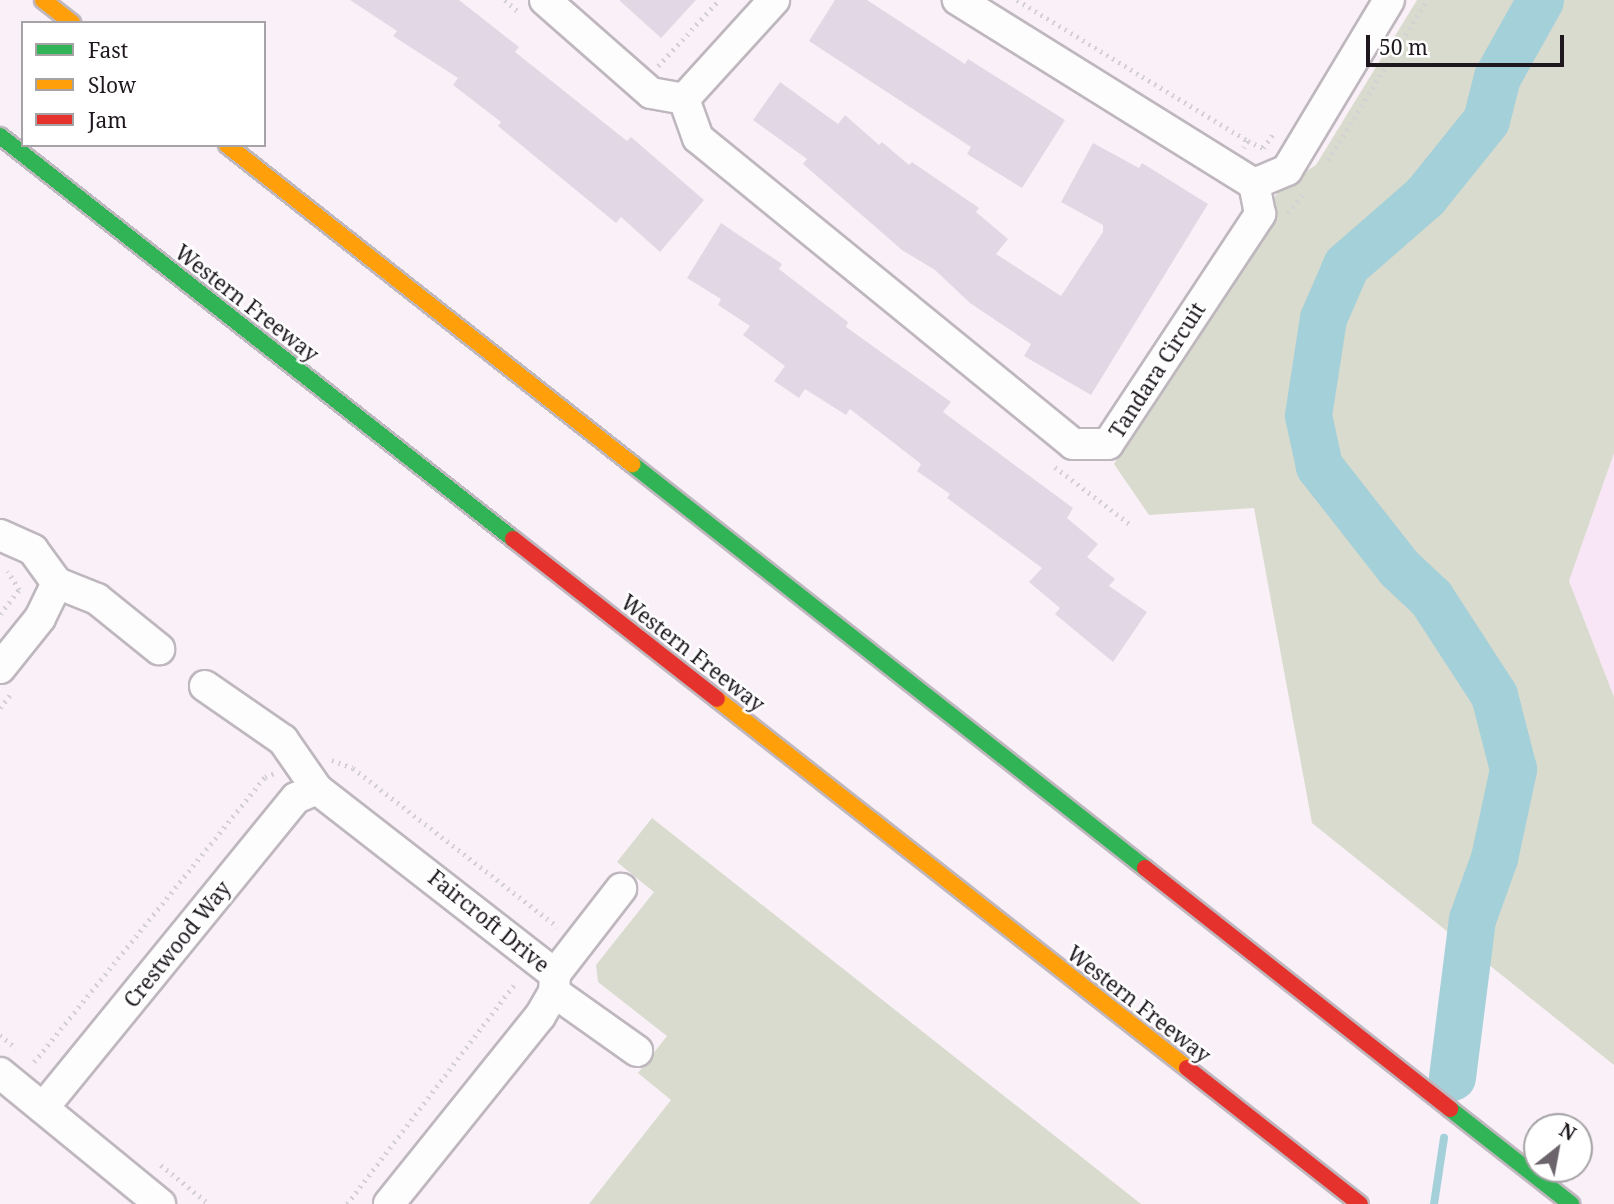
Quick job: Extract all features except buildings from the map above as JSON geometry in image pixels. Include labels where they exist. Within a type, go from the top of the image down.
[{"type":"highway","points":[[43,0],[69,21]]},
{"type":"highway","name":"Western Freeway","points":[[0,136],[1360,1204]]},
{"type":"highway","points":[[230,147],[1571,1204]]},
{"type":"street","points":[[545,0],[652,93],[684,99],[774,0]]},
{"type":"street","points":[[958,0],[1254,184],[1287,170],[1389,0]]},
{"type":"street","name":"Tandara Circuit","points":[[684,99],[698,138],[1073,444],[1108,444],[1260,214],[1254,184]]},
{"type":"street","points":[[0,535],[33,551],[58,583],[97,599],[159,649]]},
{"type":"street","points":[[0,668],[40,618],[58,583]]},
{"type":"street","name":"Faircroft Drive","points":[[205,686],[283,740],[317,789],[554,983],[389,1204]]},
{"type":"street","name":"Crestwood Way","points":[[43,1108],[296,798],[317,789]]},
{"type":"street","points":[[621,889],[576,948],[554,983],[637,1051]]},
{"type":"street","points":[[0,1073],[160,1204]]},
{"type":"path","points":[[642,85],[719,0]]},
{"type":"path","points":[[0,568],[15,577],[19,590],[0,614]]},
{"type":"path","points":[[34,1062],[265,777],[324,758],[353,768],[557,926],[576,948]]},
{"type":"path","points":[[347,1204],[518,985],[516,976]]},
{"type":"shaded area","points":[[1417,0],[1614,0],[1614,453],[1569,581],[1614,697],[1614,1065],[1312,823],[1254,508],[1149,515],[1114,464],[1261,231],[1266,206],[1286,184],[1316,165]]},
{"type":"shaded area","points":[[1614,453],[1614,697],[1569,581]]},
{"type":"shaded area","points":[[652,818],[1141,1204],[589,1204],[671,1100],[638,1073],[667,1036],[598,982],[596,965],[654,892],[617,862]]},
{"type":"waterway","points":[[1452,1077],[1472,919],[1494,858],[1513,769],[1494,695],[1431,598],[1399,568],[1319,466],[1308,415],[1323,318],[1346,265],[1425,196],[1486,120],[1497,77],[1540,0]]},
{"type":"waterway","points":[[1434,1204],[1444,1138]]},
{"type":"traffic: fast","points":[[0,136],[513,539]]},
{"type":"traffic: fast","points":[[632,464],[1145,868]]},
{"type":"traffic: fast","points":[[1450,1109],[1571,1204]]},
{"type":"traffic: slow","points":[[43,0],[69,21]]},
{"type":"traffic: slow","points":[[230,147],[632,464]]},
{"type":"traffic: slow","points":[[717,699],[1187,1068]]},
{"type":"traffic: jam","points":[[513,539],[717,699]]},
{"type":"traffic: jam","points":[[1145,868],[1450,1109]]},
{"type":"traffic: jam","points":[[1187,1068],[1360,1204]]}]
